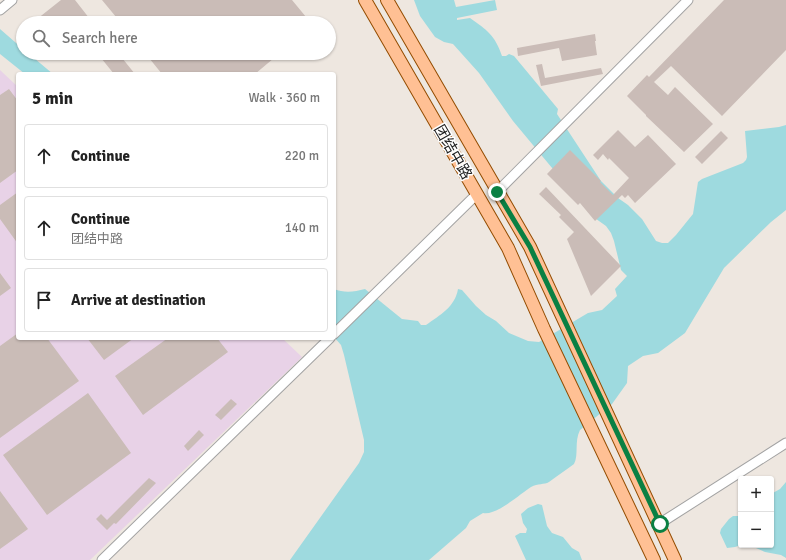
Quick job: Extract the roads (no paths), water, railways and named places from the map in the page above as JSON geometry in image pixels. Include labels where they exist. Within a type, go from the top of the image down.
[{"type":"main road","name":"团结中路","points":[[366,0],[508,248],[544,329],[654,560]]},
{"type":"main road","name":"团结中路","points":[[387,0],[530,247],[612,425],[660,524],[675,560]]},
{"type":"street","points":[[0,10],[12,0]]},
{"type":"street","points":[[497,192],[688,0]]},
{"type":"street","points":[[336,331],[477,194]]},
{"type":"street","points":[[102,560],[327,340]]},
{"type":"street","points":[[660,524],[786,443]]},
{"type":"water","points":[[414,0],[454,0],[456,7],[495,0],[497,10],[457,18],[457,20],[470,18],[490,34],[502,56],[509,54],[514,56],[558,109],[557,114],[601,181],[642,219],[656,241],[668,243],[693,214],[698,182],[702,179],[743,163],[746,160],[745,131],[786,125],[786,210],[771,222],[724,268],[685,333],[658,353],[643,356],[628,366],[627,383],[612,404],[580,430],[577,439],[574,464],[549,482],[531,487],[501,508],[488,513],[483,513],[470,521],[466,528],[429,560],[290,560],[359,463],[364,452],[364,440],[344,355],[341,345],[336,339],[336,290],[349,292],[365,289],[402,319],[418,321],[421,325],[426,325],[446,310],[454,301],[458,289],[462,290],[476,306],[509,333],[528,341],[539,342],[588,313],[602,310],[617,296],[615,289],[627,276],[621,270],[614,241],[606,226],[592,216],[513,121],[479,73],[453,44],[444,42],[435,37],[420,16]]},
{"type":"water","points":[[0,29],[16,43],[16,60],[36,60],[51,72],[22,72],[0,54]]},
{"type":"water","points":[[786,482],[786,558],[781,555],[765,552],[756,548],[774,548],[774,492],[780,489]]},
{"type":"water","points":[[538,504],[542,505],[547,526],[552,533],[563,537],[572,548],[579,552],[582,560],[526,560],[515,536],[520,533],[526,533],[527,529],[523,523],[521,514],[528,508]]},
{"type":"water","points":[[733,516],[738,516],[738,546],[727,548],[720,533],[721,529]]}]
